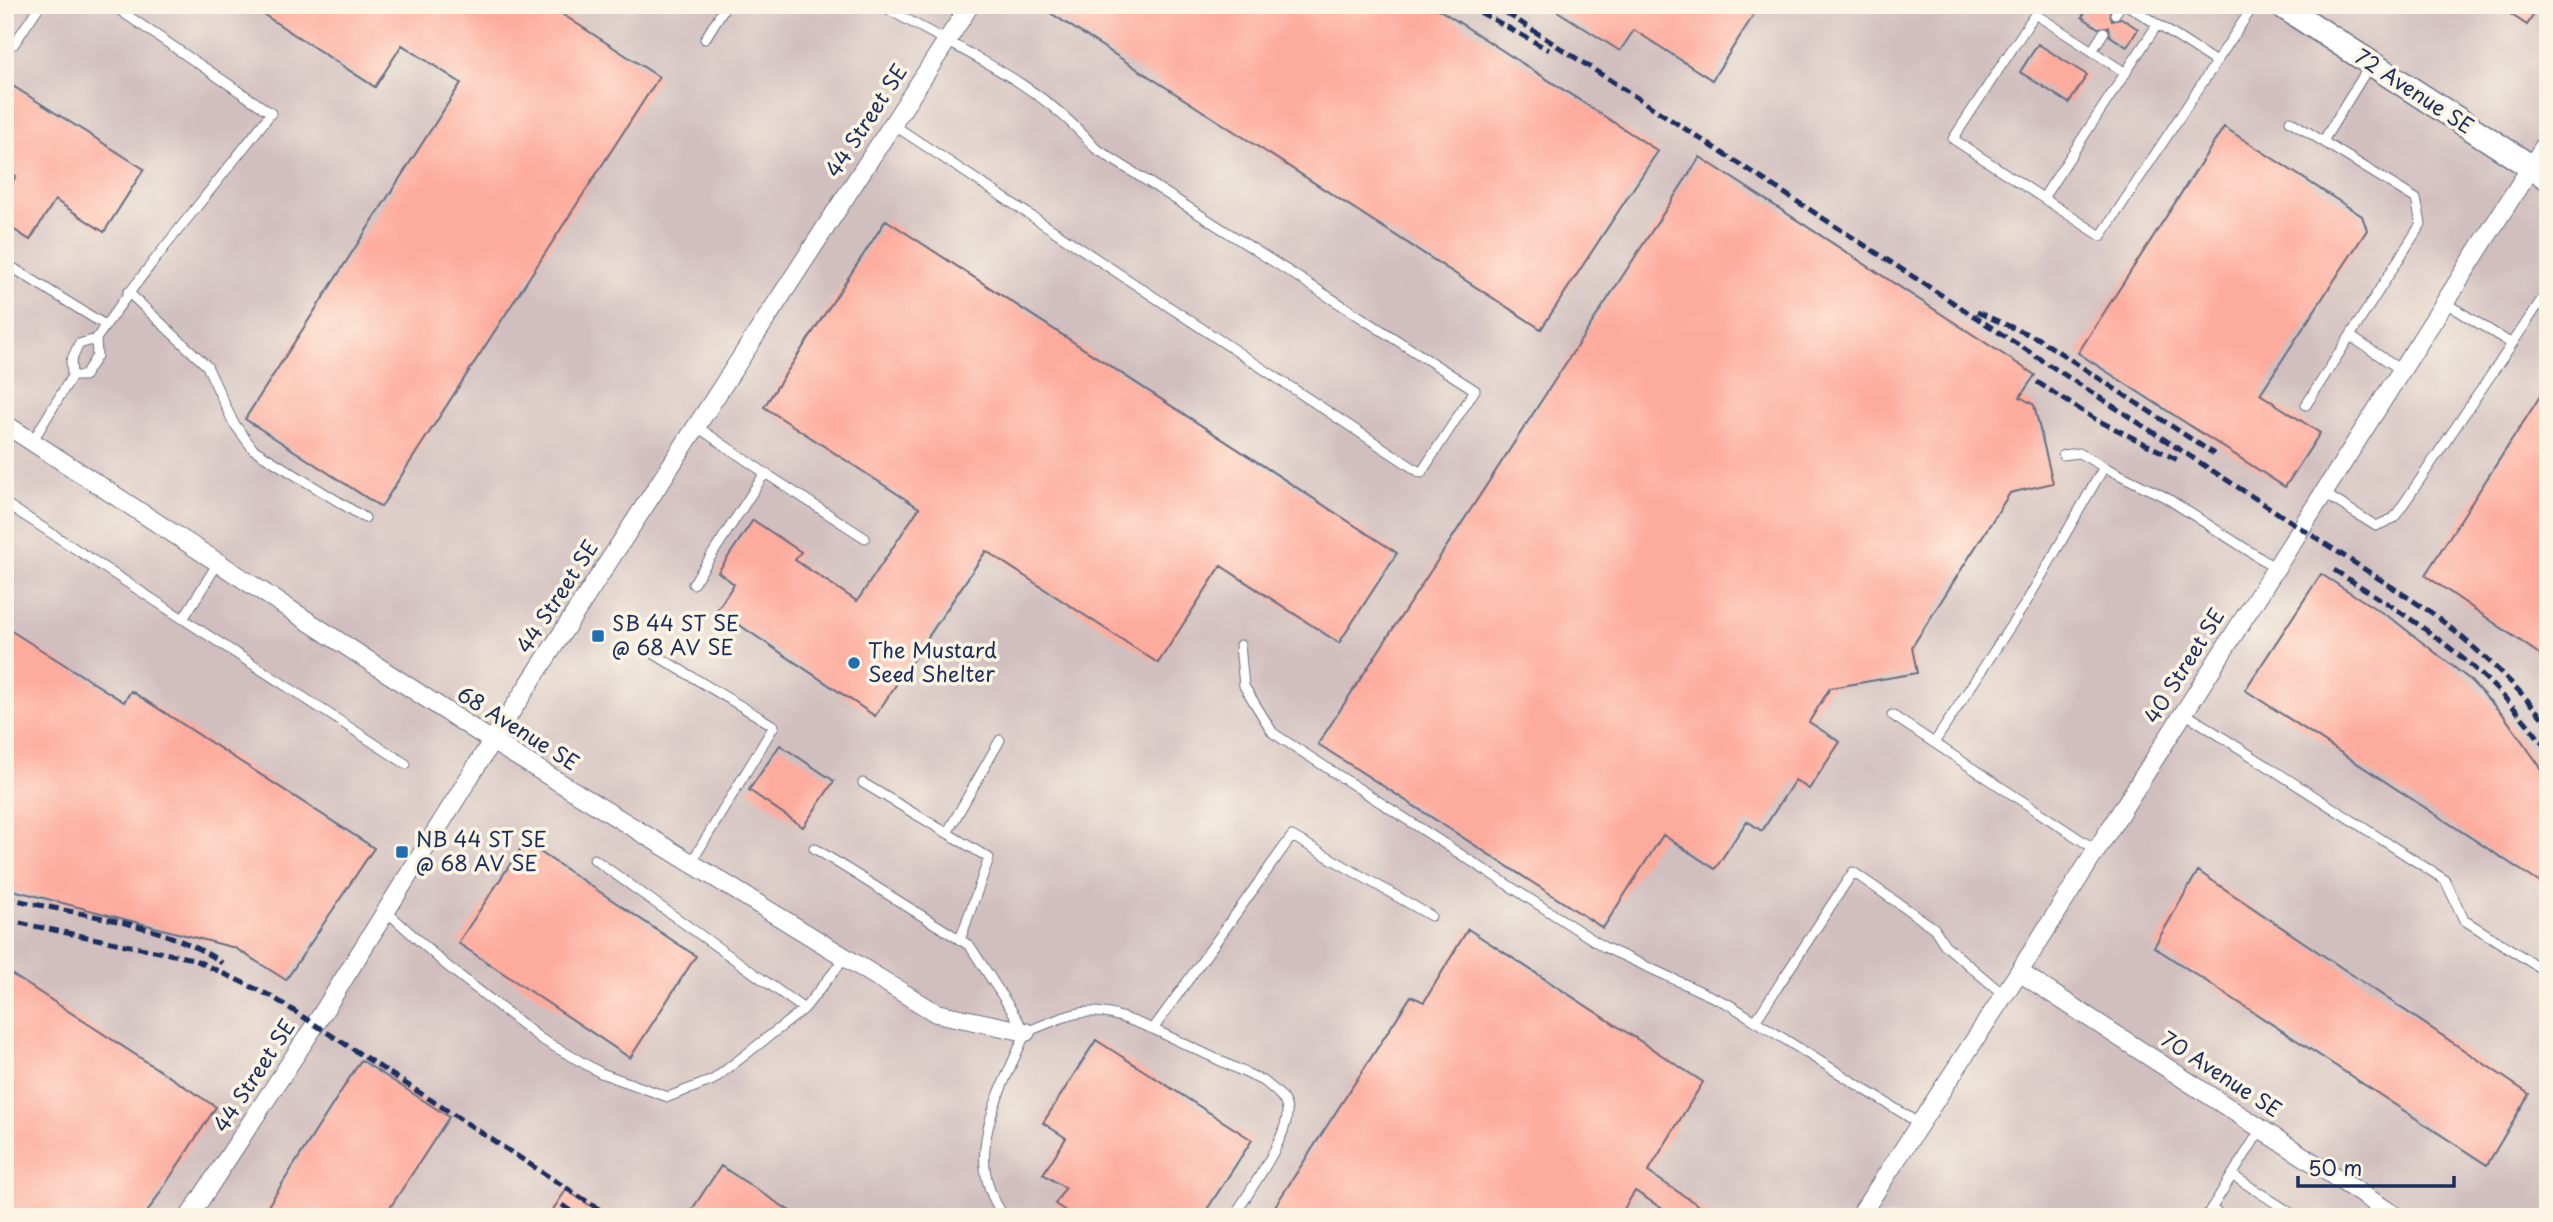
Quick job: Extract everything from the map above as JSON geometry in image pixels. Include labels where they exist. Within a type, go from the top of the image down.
[{"type":"street","name":"44 Street SE","points":[[189,1217],[492,741],[970,5]]},
{"type":"street","name":"72 Avenue SE","points":[[2281,5],[2539,172]]},
{"type":"street","name":"40 Street SE","points":[[1859,1217],[2019,972],[2444,302],[2539,172],[2548,140]]},
{"type":"street","name":"68 Avenue SE","points":[[5,424],[492,741],[936,1013],[1026,1032]]},
{"type":"street","name":"70 Avenue SE","points":[[2019,972],[2397,1217]]},
{"type":"lane","points":[[5,39],[14,44],[40,5]]},
{"type":"lane","points":[[72,376],[85,376],[97,356],[96,339],[128,292],[203,202],[271,113],[111,5]]},
{"type":"lane","points":[[705,39],[726,5]]},
{"type":"lane","points":[[881,5],[946,43],[1005,71],[1072,121],[1095,148],[1475,390],[1421,473],[892,124]]},
{"type":"lane","points":[[2040,5],[1953,139],[2101,236],[2254,5]]},
{"type":"lane","points":[[2115,14],[2121,5]]},
{"type":"lane","points":[[2127,5],[2216,62]]},
{"type":"lane","points":[[2035,15],[2126,73]]},
{"type":"lane","points":[[2043,198],[2157,25]]},
{"type":"lane","points":[[2092,51],[2104,32]]},
{"type":"lane","points":[[2323,141],[2371,64]]},
{"type":"lane","points":[[2290,121],[2416,199],[2421,224],[2306,405]]},
{"type":"lane","points":[[5,263],[105,325]]},
{"type":"lane","points":[[2322,492],[2376,526],[2394,518],[2548,290]]},
{"type":"lane","points":[[128,292],[207,366],[233,422],[253,449],[365,518]]},
{"type":"lane","points":[[2444,302],[2512,344]]},
{"type":"lane","points":[[2350,336],[2401,370]]},
{"type":"lane","points":[[32,442],[72,376],[71,361],[79,344],[96,339]]},
{"type":"lane","points":[[696,426],[865,538]]},
{"type":"lane","points":[[2063,455],[2079,453],[2165,497],[2274,567]]},
{"type":"lane","points":[[1934,743],[2027,601],[2104,467]]},
{"type":"lane","points":[[693,584],[765,473]]},
{"type":"lane","points":[[5,503],[406,764]]},
{"type":"lane","points":[[183,619],[218,563]]},
{"type":"lane","points":[[1240,645],[1244,686],[1273,733],[1604,947],[1756,1020],[1920,1124]]},
{"type":"lane","points":[[644,648],[774,726],[691,863]]},
{"type":"lane","points":[[2183,712],[2445,880],[2464,920],[2548,973]]},
{"type":"lane","points":[[1892,715],[2096,850]]},
{"type":"lane","points":[[947,833],[1000,740]]},
{"type":"lane","points":[[863,783],[989,858],[960,940]]},
{"type":"lane","points":[[1153,1029],[1292,836],[1431,916]]},
{"type":"lane","points":[[814,848],[970,946],[1026,1032]]},
{"type":"lane","points":[[594,859],[804,1009]]},
{"type":"lane","points":[[1756,1020],[1853,872],[1934,928],[1945,945],[2004,995]]},
{"type":"lane","points":[[386,911],[446,965],[541,1039],[601,1073],[668,1097],[713,1080],[804,1009],[845,958]]},
{"type":"lane","points":[[1005,1217],[985,1181],[982,1161],[992,1114],[1026,1032],[1074,1012],[1095,1010],[1119,1015],[1153,1029],[1265,1082],[1281,1094],[1287,1110],[1284,1129],[1234,1217]]},
{"type":"lane","points":[[2224,1217],[2209,1213],[2261,1129]]},
{"type":"lane","points":[[2232,1175],[2297,1217]]},
{"type":"shaded area","points":[[5,5],[2548,5],[2548,1217],[5,1217]]},
{"type":"building","points":[[249,5],[548,5],[659,77],[381,507],[245,419],[461,83],[402,45],[375,87]]},
{"type":"building","points":[[1038,5],[1432,5],[1658,151],[1541,329]]},
{"type":"building","points":[[1548,5],[1760,5],[1712,80],[1634,30],[1620,51]]},
{"type":"building","points":[[2089,5],[2101,5],[2109,10],[2112,20],[2121,18],[2138,29],[2127,47],[2110,36],[2108,27],[2098,28],[2082,17]]},
{"type":"building","points":[[2497,5],[2540,5],[2527,25]]},
{"type":"building","points":[[2038,44],[2087,75],[2069,103],[2020,72]]},
{"type":"building","points":[[5,81],[144,169],[104,232],[55,200],[30,240],[5,224],[5,193],[16,176],[5,168]]},
{"type":"building","points":[[2224,127],[2362,216],[2367,230],[2260,394],[2320,433],[2285,487],[2078,353]]},
{"type":"building","points":[[1700,157],[2035,375],[2020,397],[2034,405],[2053,483],[2010,493],[1912,647],[1917,673],[1830,688],[1809,722],[1840,742],[1809,789],[1795,780],[1762,831],[1747,821],[1715,869],[1663,835],[1603,928],[1318,744]]},
{"type":"building","points":[[886,220],[1397,553],[1339,643],[1221,566],[1158,663],[986,551],[875,716],[717,610],[734,584],[718,572],[753,520],[801,552],[795,560],[857,601],[919,508],[764,407]]},
{"type":"building","points":[[2548,384],[2548,660],[2425,575]]},
{"type":"building","points":[[2321,574],[2395,621],[2469,679],[2504,716],[2539,765],[2548,783],[2548,888],[2245,690]]},
{"type":"building","points":[[5,627],[124,702],[131,691],[374,848],[286,980],[235,948],[5,888]]},
{"type":"building","points":[[780,745],[834,781],[803,827],[749,790]]},
{"type":"building","points":[[525,842],[696,956],[630,1058],[458,943]]},
{"type":"building","points":[[2198,871],[2529,1094],[2487,1165],[2154,947]]},
{"type":"building","points":[[1468,929],[1703,1082],[1648,1172],[1716,1217],[1675,1217],[1635,1191],[1619,1217],[1268,1217],[1411,996],[1424,1002]]},
{"type":"building","points":[[5,970],[216,1107],[144,1217],[5,1217]]},
{"type":"building","points":[[1096,1040],[1252,1140],[1202,1217],[1075,1217],[1055,1204],[1065,1188],[1043,1174],[1066,1138],[1043,1123]]},
{"type":"building","points":[[361,1060],[449,1117],[384,1217],[261,1217]]},
{"type":"building","points":[[721,1166],[799,1217],[687,1217]]},
{"type":"building","points":[[566,1190],[608,1217],[548,1217]]},
{"type":"railway","points":[[1467,5],[1549,50]]},
{"type":"railway","points":[[1494,5],[2432,613],[2493,665],[2548,725]]},
{"type":"railway","points":[[1977,312],[2039,339],[2214,454]]},
{"type":"railway","points":[[2037,382],[2093,418],[2180,461]]},
{"type":"railway","points":[[2334,570],[2396,609],[2451,649],[2501,694],[2548,751]]},
{"type":"railway","points":[[5,897],[145,928],[172,937],[222,963]]},
{"type":"railway","points":[[5,920],[193,959],[271,996],[611,1217]]},
{"type":"railway","points":[[562,1205],[580,1217]]},
{"type":"place","name":"SB 44 ST SE @ 68 AV SE","points":[[598,636]]},
{"type":"place","name":"The Mustard Seed Shelter","points":[[854,663]]},
{"type":"place","name":"NB 44 ST SE @ 68 AV SE","points":[[402,852]]}]
